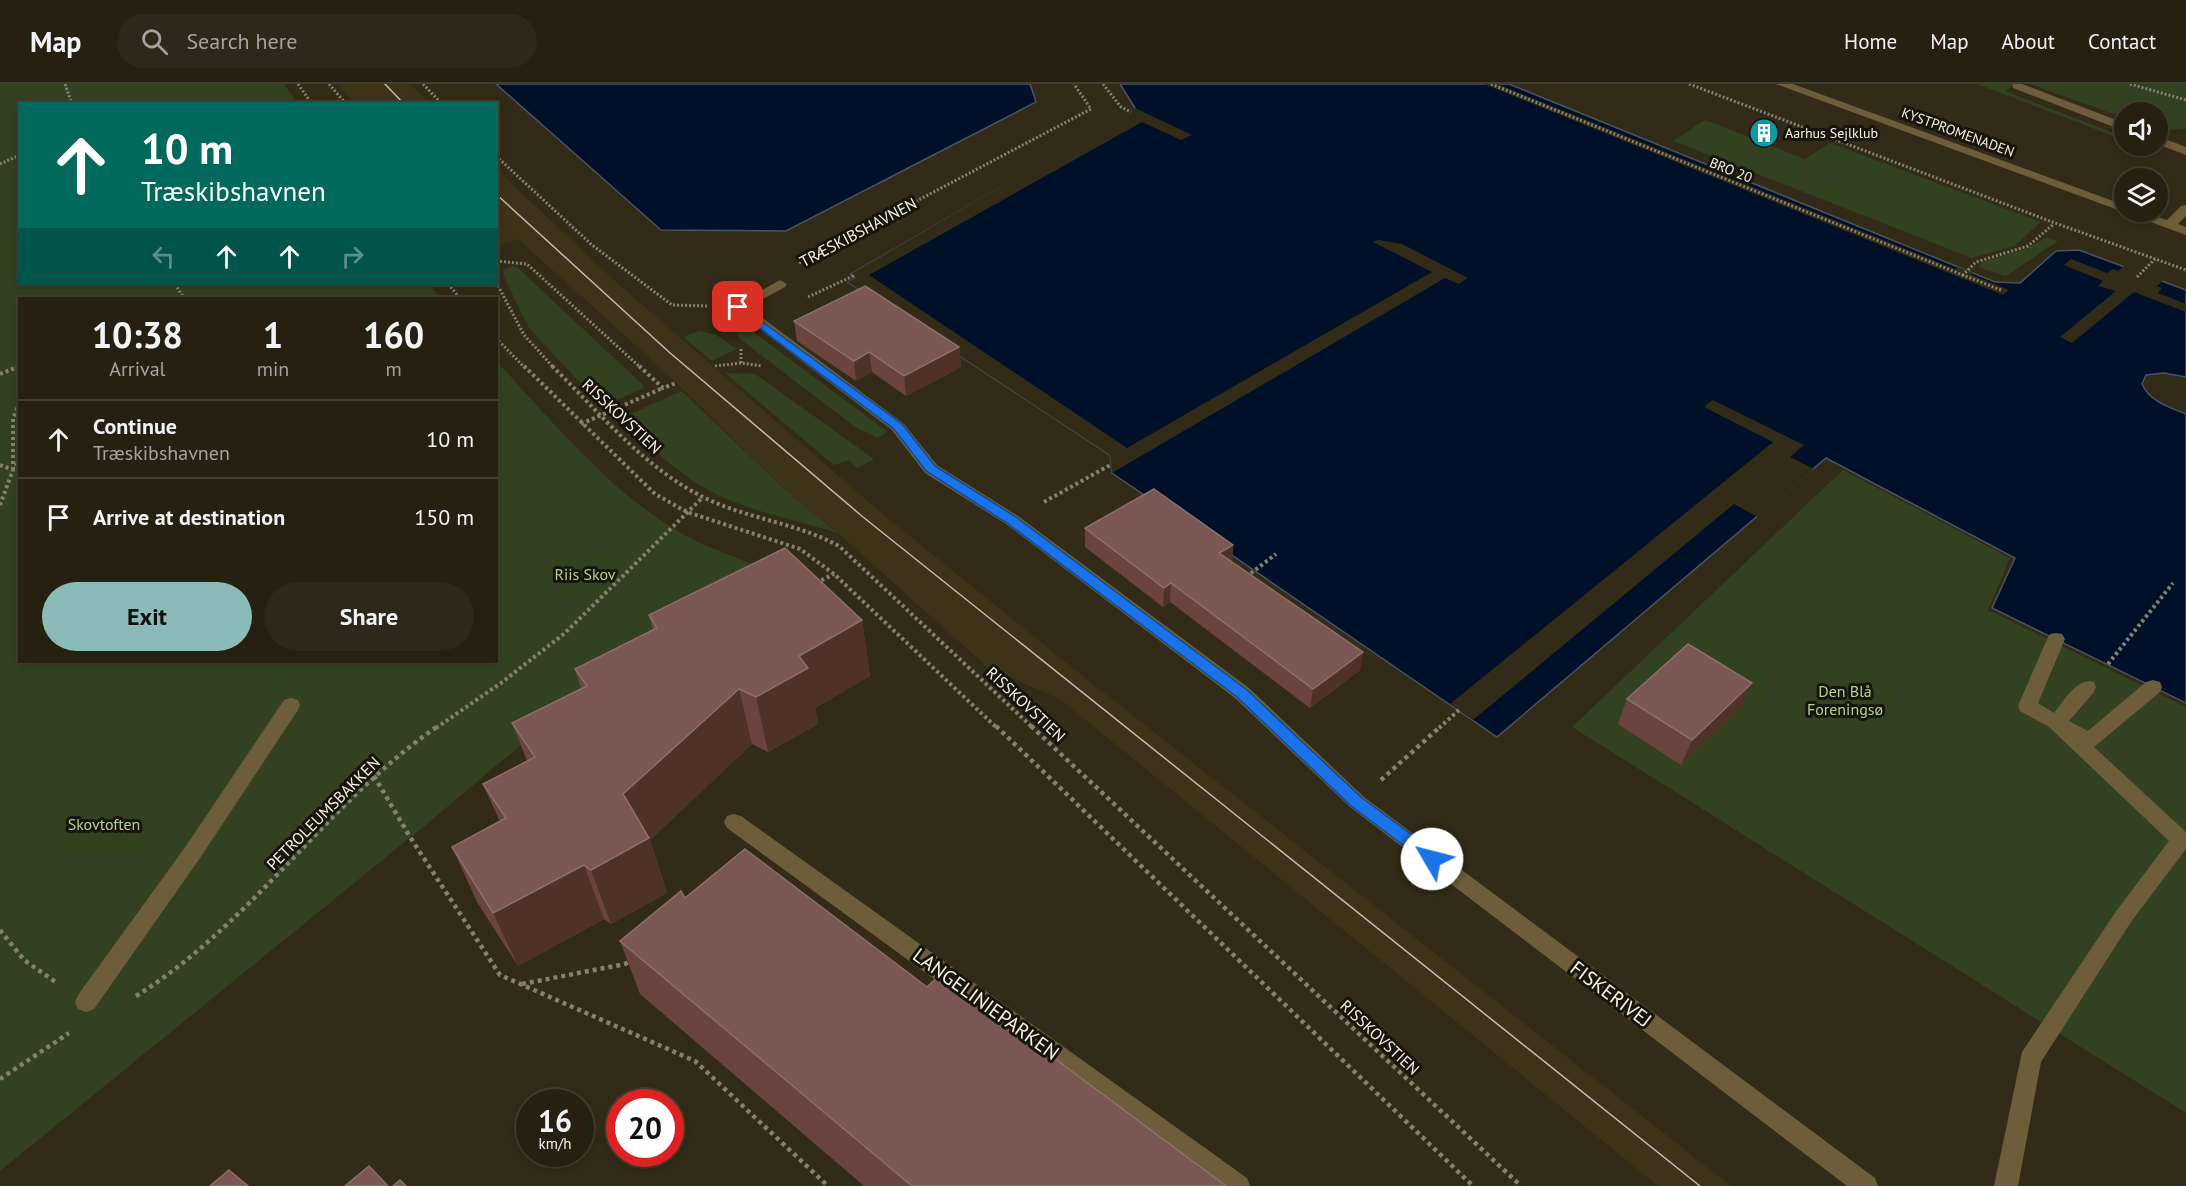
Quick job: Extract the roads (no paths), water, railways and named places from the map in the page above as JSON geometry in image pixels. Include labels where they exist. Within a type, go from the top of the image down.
[{"type":"street","name":"KYSTPROMENADEN","points":[[1782,84],[2114,205]]},
{"type":"street","points":[[2017,86],[2114,123]]},
{"type":"street","points":[[2168,145],[2186,152]]},
{"type":"street","points":[[2169,225],[2186,209]]},
{"type":"street","points":[[2160,222],[2186,231]]},
{"type":"street","name":"FISKERIVEJ","points":[[780,284],[738,307],[898,427],[930,469],[1012,520],[1242,693],[1357,802],[1866,1186]]},
{"type":"street","points":[[2056,639],[2027,706],[2089,741],[2153,687]]},
{"type":"street","points":[[2056,723],[2087,687]]},
{"type":"street","points":[[91,1009],[291,705]]},
{"type":"street","points":[[2006,1186],[2030,1059],[2124,916],[2181,840],[2056,723]]},
{"type":"street","name":"LANGELINIEPARKEN","points":[[734,822],[1238,1186]]},
{"type":"water","points":[[496,84],[1030,84],[1036,102],[786,231],[661,230]]},
{"type":"water","points":[[1120,84],[1509,84],[1995,282],[2020,283],[2056,251],[2079,250],[2186,290],[2186,377],[2164,373],[2146,375],[2142,384],[2155,400],[2186,414],[2186,703],[1992,608],[2015,558],[1826,458],[1497,737],[1112,473],[1110,455],[848,282],[856,278],[851,274],[1131,112],[1135,108]]},
{"type":"tram line","points":[[385,84],[402,102]]},
{"type":"tram line","points":[[498,196],[669,352],[863,517],[1700,1186]]},
{"type":"place","name":"Aarhus Sejlklub","points":[[1764,133]]},
{"type":"park label","name":"Riis Skov","points":[[585,574]]},
{"type":"park label","name":"Den Blå Foreningsø","points":[[1845,700]]},
{"type":"park label","name":"Skovtoften","points":[[104,824]]}]
